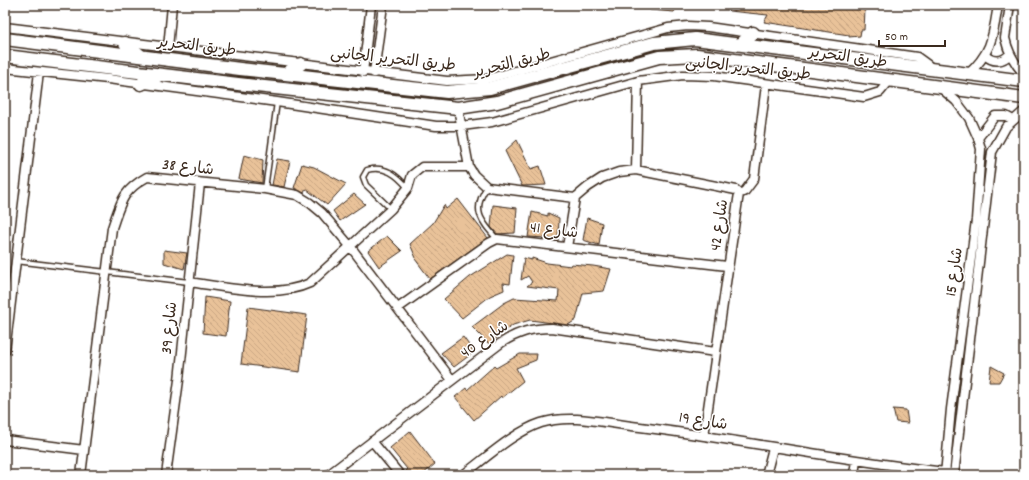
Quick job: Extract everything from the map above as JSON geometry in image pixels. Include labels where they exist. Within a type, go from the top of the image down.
[{"type":"street","points":[[168,48],[172,5]]},
{"type":"street","points":[[363,72],[371,5]]},
{"type":"street","points":[[374,73],[383,5]]},
{"type":"street","points":[[966,75],[985,55],[992,40],[998,5]]},
{"type":"street","points":[[1010,5],[1006,38],[1010,54],[1024,74]]},
{"type":"street","name":"طريق التحرير الجانبى","points":[[5,27],[125,43],[447,81],[487,78],[668,28],[688,26],[753,33],[917,57],[928,65],[933,71]]},
{"type":"street","points":[[741,44],[753,33]]},
{"type":"street","name":"طريق التحرير","points":[[5,39],[240,69],[447,92],[471,91],[501,85],[654,44],[695,39],[780,49],[933,71],[1024,81]]},
{"type":"street","points":[[125,43],[141,56]]},
{"type":"street","points":[[780,49],[784,57],[781,65]]},
{"type":"street","points":[[812,70],[808,65],[808,59],[812,55],[816,54]]},
{"type":"street","points":[[985,55],[991,59],[998,60],[1004,59],[1010,54]]},
{"type":"street","name":"طريق التحرير","points":[[5,56],[238,84],[458,108],[496,102],[672,55],[697,55],[781,65],[1024,98]]},
{"type":"street","points":[[285,74],[301,64]]},
{"type":"street","points":[[204,80],[210,73],[208,65]]},
{"type":"street","name":"طريق التحرير الجانبى","points":[[5,68],[277,102],[423,125],[462,126],[507,119],[638,81],[667,76],[698,75],[864,97],[880,92],[890,80]]},
{"type":"street","points":[[238,84],[234,76],[237,70],[240,69]]},
{"type":"street","points":[[5,351],[6,329],[16,261],[39,72]]},
{"type":"street","points":[[142,84],[161,75]]},
{"type":"street","points":[[487,78],[501,85]]},
{"type":"street","points":[[636,170],[638,81]]},
{"type":"street","points":[[739,194],[745,191],[754,179],[766,85]]},
{"type":"street","name":"شارع 15","points":[[939,86],[963,109],[978,138],[981,149],[976,220],[951,409],[950,474]]},
{"type":"street","points":[[458,108],[470,167],[474,175],[487,187],[575,198],[567,246]]},
{"type":"street","name":"شارع 15","points":[[950,474],[992,152],[1000,134],[1012,120],[1024,111]]},
{"type":"street","points":[[978,138],[996,116],[1006,116],[1012,120]]},
{"type":"street","points":[[189,282],[275,291],[299,288],[310,283],[391,209],[408,188],[412,175],[422,167],[470,167]]},
{"type":"street","name":"شارع 42","points":[[575,198],[602,178],[619,172],[636,170],[732,188],[739,194],[727,266],[704,436]]},
{"type":"street","name":"شارع 38","points":[[81,475],[112,228],[123,197],[133,185],[147,177],[265,189],[297,195],[310,203],[322,213],[350,246],[452,380]]},
{"type":"street","name":"شارع 39","points":[[166,475],[179,380],[200,183]]},
{"type":"street","points":[[398,308],[489,243],[497,239]]},
{"type":"street","name":"شارع 41","points":[[497,239],[567,246],[727,266]]},
{"type":"street","name":"شارع 40","points":[[328,475],[501,343],[516,334],[534,328],[552,328],[715,352]]},
{"type":"street","name":"شارع 19","points":[[463,475],[525,430],[541,423],[559,419],[704,436],[773,448],[950,474]]},
{"type":"street","points":[[5,440],[84,450]]},
{"type":"street","points":[[372,441],[400,475]]},
{"type":"street","points":[[766,475],[773,448]]},
{"type":"street","points":[[854,475],[856,460]]},
{"type":"lane","points":[[265,189],[277,102]]},
{"type":"lane","points":[[391,209],[366,185],[363,177],[367,170],[375,168],[387,170],[398,176],[408,188]]},
{"type":"lane","points":[[487,187],[482,195],[479,212],[481,220],[497,239]]},
{"type":"lane","points":[[16,261],[189,282]]},
{"type":"building","points":[[650,5],[678,5],[674,12],[650,10]]},
{"type":"building","points":[[730,5],[825,5],[837,7],[838,5],[865,10],[864,30],[861,30],[860,36],[849,37],[849,35],[764,22],[768,15],[729,11]]},
{"type":"building","points":[[517,140],[531,169],[540,166],[546,185],[522,186],[505,151]]},
{"type":"building","points":[[244,155],[263,160],[262,183],[239,179]]},
{"type":"building","points":[[277,159],[290,161],[284,187],[272,185]]},
{"type":"building","points":[[302,164],[314,167],[346,184],[327,205],[306,189],[304,193],[294,188]]},
{"type":"building","points":[[354,194],[365,204],[340,221],[333,211]]},
{"type":"building","points":[[458,199],[488,238],[430,279],[415,259],[416,258],[410,244],[433,223],[444,205],[446,209]]},
{"type":"building","points":[[493,205],[517,208],[515,233],[497,234],[491,227]]},
{"type":"building","points":[[532,212],[548,216],[548,213],[559,218],[558,241],[547,238],[528,237]]},
{"type":"building","points":[[587,218],[602,223],[599,245],[583,240]]},
{"type":"building","points":[[387,236],[402,251],[379,267],[368,251]]},
{"type":"building","points":[[164,250],[187,253],[184,269],[164,263]]},
{"type":"building","points":[[507,254],[513,255],[510,284],[503,283],[504,290],[490,296],[462,318],[444,299],[470,277]]},
{"type":"building","points":[[524,258],[532,260],[532,258],[547,263],[571,266],[571,264],[593,266],[611,269],[604,291],[583,293],[576,320],[568,325],[530,320],[513,325],[489,344],[472,327],[504,303],[514,298],[558,301],[559,290],[527,286],[532,282],[528,276],[521,280]]},
{"type":"building","points":[[205,297],[230,301],[226,336],[203,333]]},
{"type":"building","points":[[248,307],[307,315],[300,372],[241,364]]},
{"type":"building","points":[[463,337],[474,352],[454,367],[441,353]]},
{"type":"building","points":[[520,354],[537,354],[536,360],[516,368],[523,381],[502,398],[501,396],[474,420],[455,397],[466,388],[467,390],[494,366],[496,368]]},
{"type":"building","points":[[991,366],[1004,373],[999,382],[989,382]]},
{"type":"building","points":[[893,409],[906,410],[908,423],[896,422]]},
{"type":"building","points":[[410,431],[435,464],[422,475],[410,475],[390,448]]}]
